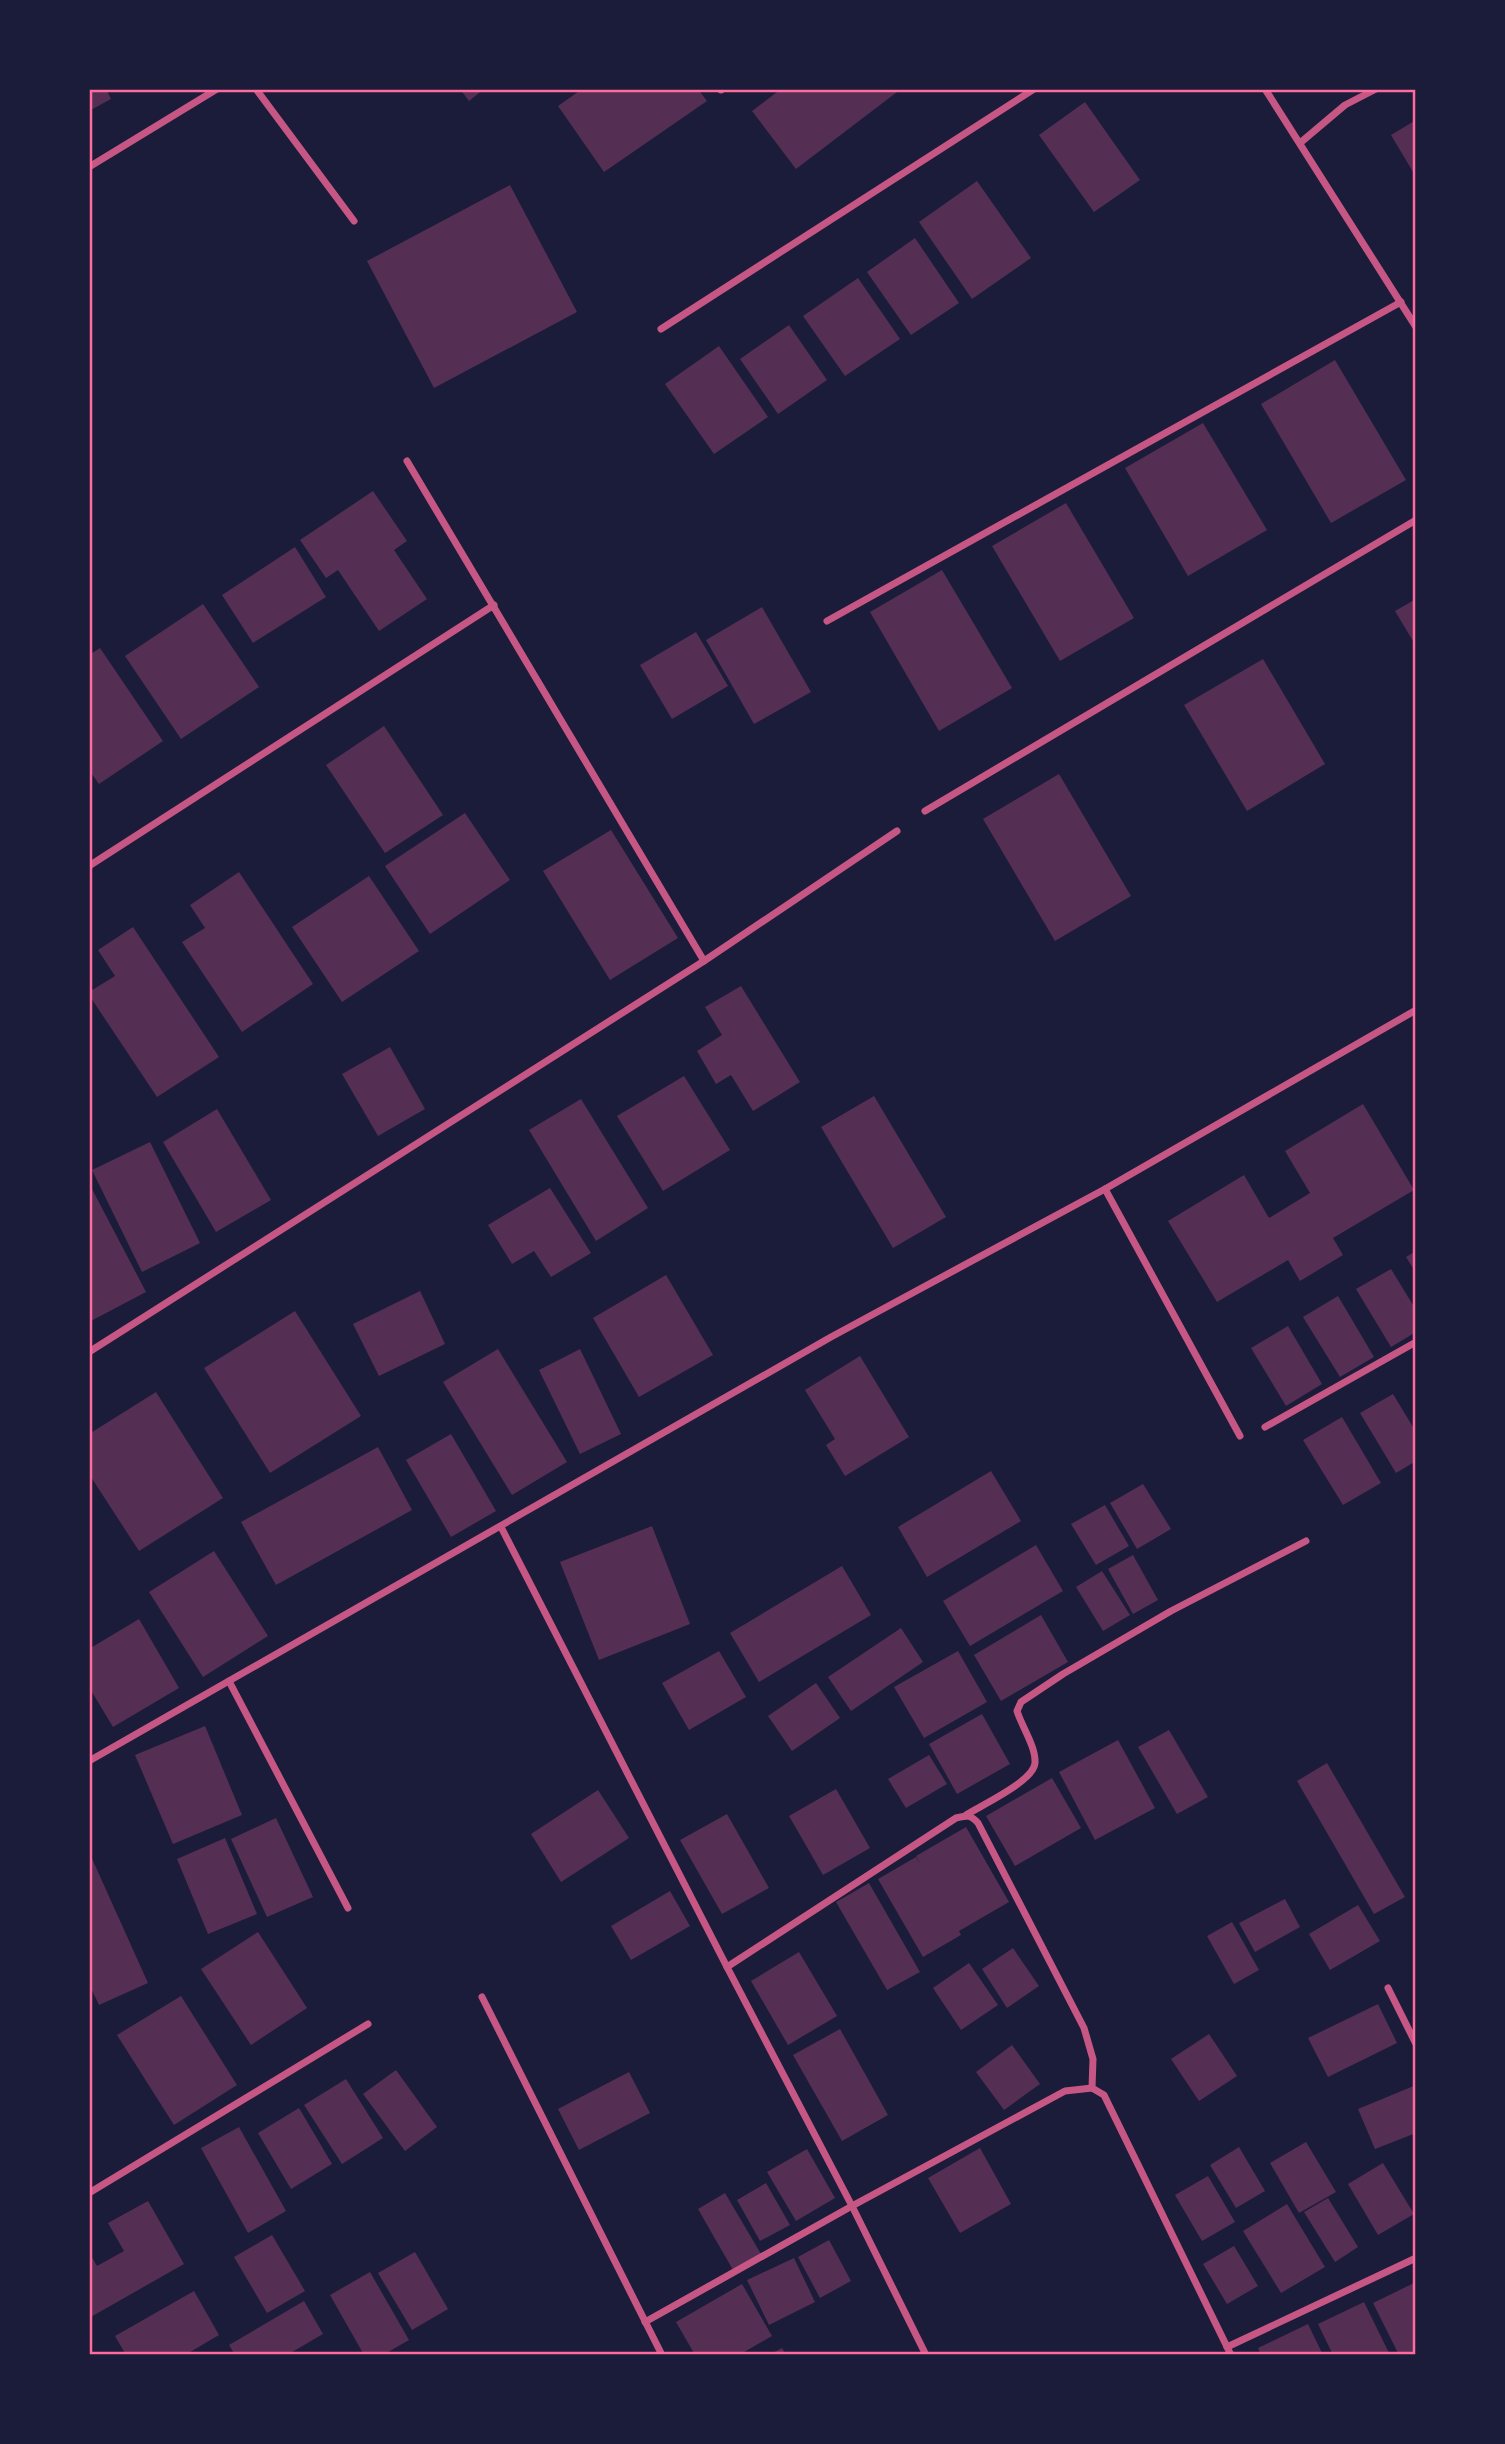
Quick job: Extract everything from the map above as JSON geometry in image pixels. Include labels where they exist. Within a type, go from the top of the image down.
[{"type":"street","points":[[89,167],[217,89]]},
{"type":"street","points":[[256,89],[354,221]]},
{"type":"street","points":[[661,329],[1034,89]]},
{"type":"street","points":[[1265,89],[1416,327]]},
{"type":"street","points":[[1300,144],[1345,105],[1376,89]]},
{"type":"street","points":[[827,621],[1401,302]]},
{"type":"street","points":[[407,461],[704,961]]},
{"type":"street","points":[[925,811],[1416,520]]},
{"type":"street","points":[[89,866],[494,605]]},
{"type":"street","points":[[89,1352],[704,961],[897,831]]},
{"type":"street","points":[[89,1761],[831,1337],[1105,1189],[1416,1010]]},
{"type":"street","points":[[1105,1189],[1240,1436]]},
{"type":"street","points":[[1265,1427],[1416,1342]]},
{"type":"street","points":[[501,1527],[852,2206],[926,2355]]},
{"type":"street","points":[[727,1967],[945,1826],[1029,1777],[1035,1764],[1017,1712],[1020,1702],[1171,1611],[1306,1541]]},
{"type":"street","points":[[229,1681],[348,1908]]},
{"type":"street","points":[[965,1815],[972,1816],[978,1823],[1084,2028],[1093,2059],[1092,2088]]},
{"type":"street","points":[[1388,1989],[1416,2044]]},
{"type":"street","points":[[482,1997],[662,2355]]},
{"type":"street","points":[[89,2193],[368,2024]]},
{"type":"street","points":[[645,2322],[852,2206],[1066,2091],[1092,2088],[1104,2095],[1229,2351],[1416,2258]]},
{"type":"building","points":[[89,89],[106,89],[111,99],[89,111]]},
{"type":"building","points":[[460,89],[484,89],[469,101]]},
{"type":"building","points":[[582,89],[698,89],[707,101],[604,172],[558,106]]},
{"type":"building","points":[[781,89],[901,89],[796,169],[752,111]]},
{"type":"building","points":[[1085,102],[1140,180],[1094,212],[1039,135]]},
{"type":"building","points":[[1416,120],[1416,177],[1391,135]]},
{"type":"building","points":[[977,181],[1031,258],[972,299],[919,222]]},
{"type":"building","points":[[510,185],[577,312],[434,388],[367,261]]},
{"type":"building","points":[[915,238],[959,303],[911,335],[867,272]]},
{"type":"building","points":[[858,278],[900,339],[845,376],[803,316]]},
{"type":"building","points":[[789,325],[827,380],[778,414],[740,359]]},
{"type":"building","points":[[719,346],[768,417],[714,454],[665,384]]},
{"type":"building","points":[[1335,360],[1406,480],[1331,523],[1261,404]]},
{"type":"building","points":[[1203,423],[1267,530],[1188,576],[1125,468]]},
{"type":"building","points":[[373,491],[407,541],[394,550],[427,599],[379,631],[338,570],[326,578],[300,540]]},
{"type":"building","points":[[1066,503],[1134,618],[1060,661],[992,546]]},
{"type":"building","points":[[295,547],[326,597],[253,643],[222,595]]},
{"type":"building","points":[[942,570],[1012,688],[939,731],[870,612]]},
{"type":"building","points":[[1416,599],[1416,646],[1395,611]]},
{"type":"building","points":[[203,604],[259,687],[181,739],[125,656]]},
{"type":"building","points":[[762,607],[811,692],[754,724],[706,640]]},
{"type":"building","points":[[696,632],[728,686],[672,719],[640,665]]},
{"type":"building","points":[[100,648],[163,741],[99,784],[89,770],[89,655]]},
{"type":"building","points":[[1263,659],[1325,764],[1247,811],[1184,705]]},
{"type":"building","points":[[384,726],[443,815],[385,853],[326,765]]},
{"type":"building","points":[[1059,774],[1131,896],[1055,941],[983,819]]},
{"type":"building","points":[[465,813],[510,880],[430,934],[385,866]]},
{"type":"building","points":[[611,830],[678,938],[610,980],[543,871]]},
{"type":"building","points":[[239,872],[313,984],[242,1032],[182,942],[205,928],[190,905]]},
{"type":"building","points":[[369,876],[419,951],[342,1002],[292,927]]},
{"type":"building","points":[[133,927],[219,1057],[157,1097],[89,995],[89,992],[115,976],[98,950]]},
{"type":"building","points":[[741,986],[800,1082],[753,1111],[731,1075],[716,1084],[697,1051],[722,1035],[705,1007]]},
{"type":"building","points":[[390,1047],[425,1109],[378,1136],[342,1074]]},
{"type":"building","points":[[684,1076],[730,1150],[663,1191],[617,1116]]},
{"type":"building","points":[[874,1096],[946,1217],[893,1248],[821,1127]]},
{"type":"building","points":[[581,1099],[648,1208],[596,1241],[529,1130]]},
{"type":"building","points":[[1363,1104],[1414,1190],[1333,1238],[1343,1255],[1300,1281],[1288,1260],[1217,1302],[1168,1221],[1244,1175],[1269,1218],[1310,1193],[1285,1151]]},
{"type":"building","points":[[217,1109],[271,1200],[216,1232],[163,1142]]},
{"type":"building","points":[[150,1142],[200,1243],[142,1272],[92,1170]]},
{"type":"building","points":[[550,1188],[591,1253],[551,1277],[534,1251],[512,1264],[488,1225]]},
{"type":"building","points":[[92,1189],[146,1292],[91,1321],[89,1190]]},
{"type":"building","points":[[1416,1251],[1416,1273],[1406,1257]]},
{"type":"building","points":[[1391,1269],[1416,1310],[1416,1332],[1391,1347],[1356,1289]]},
{"type":"building","points":[[666,1275],[713,1355],[639,1397],[593,1318]]},
{"type":"building","points":[[420,1291],[445,1344],[379,1376],[353,1324]]},
{"type":"building","points":[[1338,1296],[1374,1357],[1340,1377],[1303,1317]]},
{"type":"building","points":[[295,1311],[361,1416],[270,1473],[204,1368]]},
{"type":"building","points":[[1288,1326],[1322,1384],[1286,1406],[1251,1348]]},
{"type":"building","points":[[498,1349],[567,1462],[512,1495],[443,1382]]},
{"type":"building","points":[[580,1349],[621,1434],[580,1454],[539,1370]]},
{"type":"building","points":[[860,1356],[909,1437],[845,1476],[826,1445],[835,1439],[805,1390]]},
{"type":"building","points":[[156,1392],[223,1498],[139,1551],[89,1474],[89,1434]]},
{"type":"building","points":[[1393,1394],[1416,1432],[1416,1461],[1396,1473],[1360,1413]]},
{"type":"building","points":[[1342,1417],[1381,1483],[1343,1505],[1303,1440]]},
{"type":"building","points":[[451,1434],[496,1511],[451,1537],[406,1460]]},
{"type":"building","points":[[378,1447],[412,1510],[276,1585],[241,1522]]},
{"type":"building","points":[[991,1471],[1021,1521],[927,1577],[898,1527]]},
{"type":"building","points":[[1143,1484],[1171,1529],[1137,1549],[1110,1503]]},
{"type":"building","points":[[1105,1505],[1129,1546],[1096,1565],[1071,1524]]},
{"type":"building","points":[[652,1526],[690,1624],[599,1660],[560,1562]]},
{"type":"building","points":[[1036,1545],[1063,1591],[970,1646],[943,1601]]},
{"type":"building","points":[[214,1551],[268,1636],[203,1677],[149,1592]]},
{"type":"building","points":[[1133,1555],[1158,1600],[1133,1614],[1108,1569]]},
{"type":"building","points":[[842,1566],[871,1615],[759,1682],[730,1633]]},
{"type":"building","points":[[1102,1571],[1130,1615],[1103,1631],[1076,1587]]},
{"type":"building","points":[[1041,1615],[1068,1662],[1001,1701],[974,1655]]},
{"type":"building","points":[[139,1619],[179,1688],[113,1727],[89,1687],[89,1649]]},
{"type":"building","points":[[901,1628],[923,1662],[851,1711],[828,1677]]},
{"type":"building","points":[[719,1651],[746,1697],[689,1730],[662,1683]]},
{"type":"building","points":[[958,1651],[987,1702],[924,1738],[894,1687]]},
{"type":"building","points":[[816,1683],[840,1718],[792,1751],[768,1716]]},
{"type":"building","points":[[982,1714],[1010,1764],[957,1794],[929,1744]]},
{"type":"building","points":[[205,1726],[242,1815],[173,1844],[135,1755]]},
{"type":"building","points":[[1169,1730],[1208,1797],[1177,1814],[1138,1747]]},
{"type":"building","points":[[1118,1740],[1155,1808],[1095,1840],[1059,1772]]},
{"type":"building","points":[[929,1755],[947,1784],[906,1808],[888,1779]]},
{"type":"building","points":[[1327,1763],[1405,1897],[1374,1914],[1297,1781]]},
{"type":"building","points":[[1052,1778],[1081,1828],[1015,1866],[986,1816]]},
{"type":"building","points":[[836,1789],[870,1848],[823,1875],[789,1816]]},
{"type":"building","points":[[598,1790],[629,1838],[561,1882],[531,1834]]},
{"type":"building","points":[[727,1814],[769,1888],[722,1914],[680,1840]]},
{"type":"building","points":[[276,1818],[313,1897],[267,1917],[231,1839]]},
{"type":"building","points":[[966,1827],[1009,1902],[959,1931],[961,1935],[923,1957],[878,1879],[916,1857],[922,1866],[916,1856]]},
{"type":"building","points":[[225,1838],[257,1914],[208,1934],[177,1859]]},
{"type":"building","points":[[89,1852],[148,1983],[99,2005],[89,1984]]},
{"type":"building","points":[[869,1883],[920,1972],[887,1990],[836,1902]]},
{"type":"building","points":[[670,1891],[690,1926],[631,1960],[611,1926]]},
{"type":"building","points":[[1285,1899],[1300,1927],[1255,1952],[1239,1923]]},
{"type":"building","points":[[1358,1905],[1380,1941],[1330,1970],[1309,1934]]},
{"type":"building","points":[[1232,1922],[1259,1970],[1234,1984],[1207,1936]]},
{"type":"building","points":[[258,1932],[307,2008],[251,2045],[201,1969]]},
{"type":"building","points":[[1013,1948],[1039,1986],[1007,2008],[982,1969]]},
{"type":"building","points":[[799,1952],[837,2016],[788,2045],[751,1981]]},
{"type":"building","points":[[969,1963],[998,2005],[961,2030],[933,1988]]},
{"type":"building","points":[[181,1996],[237,2085],[174,2125],[117,2035]]},
{"type":"building","points":[[1378,2004],[1397,2043],[1328,2077],[1308,2038]]},
{"type":"building","points":[[840,2029],[888,2115],[842,2141],[793,2055]]},
{"type":"building","points":[[1209,2034],[1237,2076],[1199,2101],[1171,2059]]},
{"type":"building","points":[[1012,2045],[1040,2084],[1004,2110],[976,2072]]},
{"type":"building","points":[[396,2070],[437,2127],[405,2151],[363,2094]]},
{"type":"building","points":[[629,2072],[650,2113],[579,2150],[558,2109]]},
{"type":"building","points":[[346,2079],[383,2138],[342,2164],[304,2105]]},
{"type":"building","points":[[1416,2085],[1416,2133],[1375,2149],[1358,2109]]},
{"type":"building","points":[[299,2108],[332,2164],[291,2189],[258,2133]]},
{"type":"building","points":[[239,2127],[286,2211],[248,2233],[201,2148]]},
{"type":"building","points":[[1306,2142],[1336,2192],[1299,2213],[1270,2163]]},
{"type":"building","points":[[1239,2147],[1265,2191],[1236,2208],[1210,2165]]},
{"type":"building","points":[[980,2148],[1011,2204],[960,2233],[928,2178]]},
{"type":"building","points":[[807,2149],[835,2198],[796,2221],[767,2172]]},
{"type":"building","points":[[1383,2163],[1414,2214],[1378,2235],[1348,2184]]},
{"type":"building","points":[[1208,2176],[1235,2222],[1202,2241],[1175,2195]]},
{"type":"building","points":[[766,2183],[790,2225],[760,2241],[737,2200]]},
{"type":"building","points":[[725,2193],[761,2254],[733,2270],[698,2209]]},
{"type":"building","points":[[1328,2198],[1358,2247],[1335,2262],[1304,2212]]},
{"type":"building","points":[[148,2201],[184,2264],[89,2318],[89,2252],[97,2266],[124,2251],[108,2223]]},
{"type":"building","points":[[1287,2204],[1325,2267],[1281,2293],[1243,2231]]},
{"type":"building","points":[[272,2235],[305,2291],[267,2313],[234,2257]]},
{"type":"building","points":[[829,2240],[851,2281],[820,2298],[798,2257]]},
{"type":"building","points":[[1234,2246],[1258,2286],[1227,2304],[1203,2264]]},
{"type":"building","points":[[415,2252],[448,2309],[412,2330],[378,2273]]},
{"type":"building","points":[[794,2258],[815,2302],[769,2325],[747,2280]]},
{"type":"building","points":[[370,2272],[409,2340],[383,2355],[364,2355],[330,2295]]},
{"type":"building","points":[[1416,2282],[1416,2355],[1399,2355],[1373,2303]]},
{"type":"building","points":[[742,2284],[772,2336],[739,2355],[695,2355],[676,2322]]},
{"type":"building","points":[[194,2291],[219,2335],[185,2355],[126,2355],[115,2336]]},
{"type":"building","points":[[304,2301],[323,2334],[287,2355],[235,2355],[229,2345]]},
{"type":"building","points":[[1364,2302],[1390,2355],[1333,2355],[1318,2324]]},
{"type":"building","points":[[1308,2324],[1323,2355],[1261,2355],[1258,2348]]},
{"type":"building","points":[[782,2348],[786,2355],[769,2355]]}]
